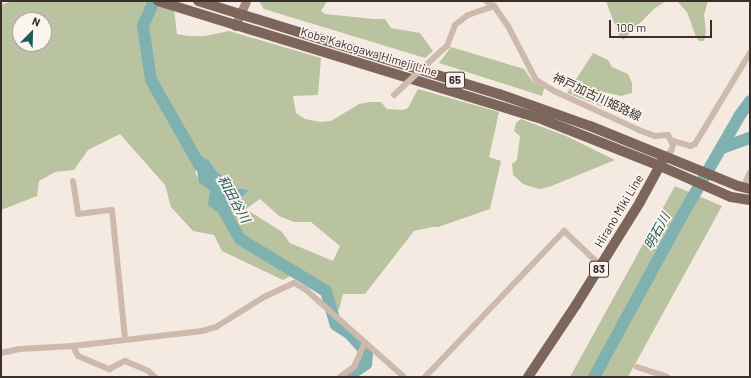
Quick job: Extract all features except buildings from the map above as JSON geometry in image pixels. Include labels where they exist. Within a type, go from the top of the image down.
[{"type":"main road","name":"Kobe Kakogawa Himeji Line","points":[[158,1],[235,26],[544,120],[662,161],[686,165],[744,188]]},
{"type":"main road","name":"Kobe Kakogawa Himeji Line","points":[[198,1],[507,97],[590,126],[662,161],[679,174],[731,197],[750,200]]},
{"type":"main road","name":"Hirano Miki Line","points":[[528,377],[555,339],[601,266],[640,202],[662,161]]},
{"type":"street","points":[[235,26],[246,1]]},
{"type":"street","name":"神戸加古川姫路線","points":[[486,1],[494,6],[508,26],[536,80],[554,91],[639,130],[655,136],[668,134],[672,140]]},
{"type":"street","points":[[394,95],[447,46],[455,25],[468,15],[494,6]]},
{"type":"street","points":[[662,161],[671,151],[673,145],[672,140],[690,146],[695,144],[750,53]]},
{"type":"street","points":[[744,188],[750,172]]},
{"type":"street","points":[[73,181],[78,214],[112,210],[125,338]]},
{"type":"street","points":[[425,377],[564,231],[601,266]]},
{"type":"street","points":[[1,353],[20,349],[73,346],[125,338],[191,333],[216,327],[264,297],[294,283],[305,289],[404,377]]},
{"type":"street","points":[[340,377],[354,367],[365,342]]},
{"type":"street","points":[[73,346],[78,356],[109,369],[125,361],[148,371],[155,377]]},
{"type":"street","points":[[637,367],[667,377]]},
{"type":"green space","points":[[12,1],[144,1],[174,9],[177,34],[188,36],[205,36],[229,31],[321,58],[318,95],[293,96],[296,113],[305,119],[321,122],[331,121],[359,104],[370,102],[381,102],[387,109],[403,110],[408,108],[418,89],[499,112],[489,157],[501,161],[490,209],[438,227],[414,231],[365,294],[343,294],[339,310],[294,274],[283,280],[222,251],[214,235],[193,231],[171,207],[165,185],[120,134],[88,150],[74,170],[55,172],[39,181],[37,196],[1,210],[1,5]],"holes":[[[193,152],[209,160],[216,171],[232,182],[236,188],[249,190],[224,217],[210,191],[196,175]],[[260,199],[279,216],[294,222],[311,222],[340,246],[333,261],[290,243],[282,232],[246,209]]]},
{"type":"green space","points":[[259,1],[327,1],[321,11],[325,14],[385,19],[391,28],[420,33],[433,51],[425,58],[264,9]]},
{"type":"green space","points":[[606,1],[666,1],[654,9],[623,40],[619,36]]},
{"type":"green space","points":[[677,1],[708,1],[704,15],[706,31],[704,41],[699,41],[696,37],[687,12]]},
{"type":"green space","points":[[451,47],[524,69],[533,82],[544,88],[542,96],[439,63]]},
{"type":"green space","points":[[593,53],[608,60],[612,67],[628,74],[632,83],[632,93],[621,96],[604,92],[602,94],[608,109],[567,93]]},
{"type":"green space","points":[[521,119],[566,136],[615,160],[549,187],[539,189],[523,184],[513,175],[512,164],[517,160],[520,136],[514,131],[516,123]]},
{"type":"green space","points":[[675,186],[722,206],[628,377],[570,377]]},
{"type":"water","points":[[193,152],[209,160],[216,171],[232,182],[236,188],[249,190],[224,217],[208,205],[210,191],[199,183],[197,170],[190,153]]},
{"type":"waterway","name":"和田谷川","points":[[154,1],[143,26],[151,80],[200,166]]},
{"type":"waterway","name":"明石川","points":[[594,377],[683,214],[740,115],[750,101]]},
{"type":"waterway","points":[[722,148],[750,138]]},
{"type":"waterway","name":"和田谷川","points":[[218,200],[240,239],[326,291],[336,325],[349,333],[367,353],[366,364],[347,377]]}]
